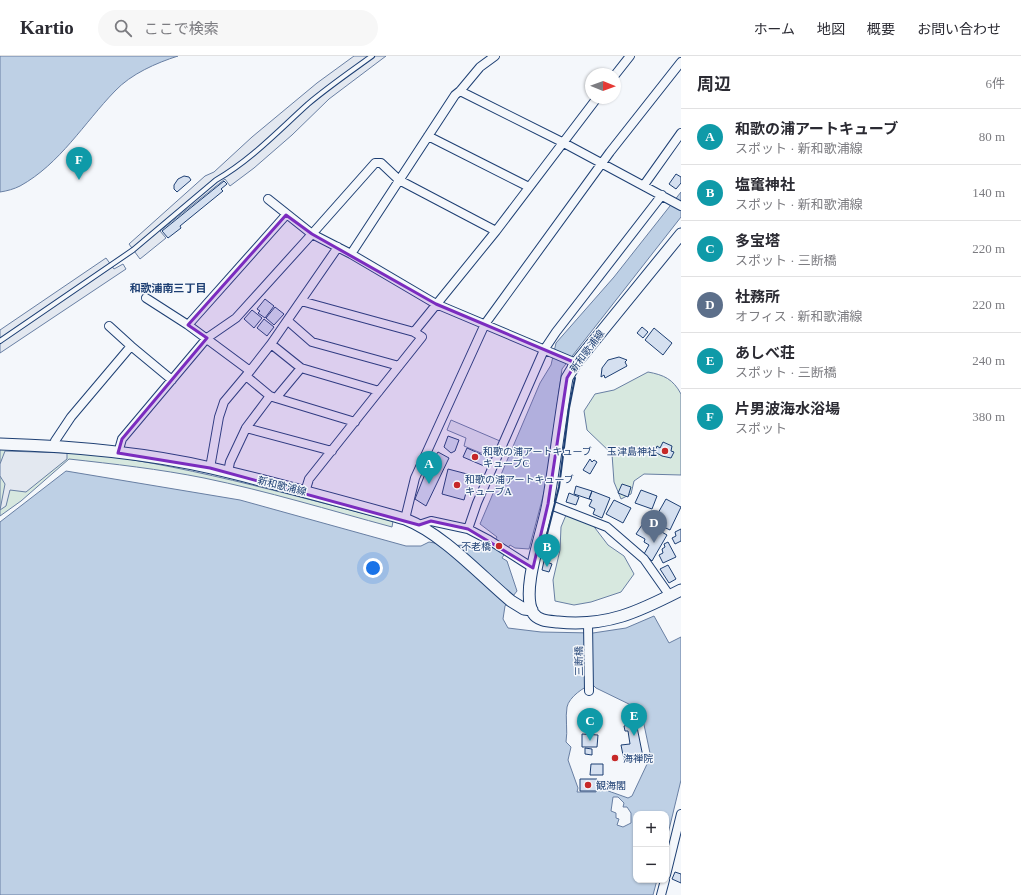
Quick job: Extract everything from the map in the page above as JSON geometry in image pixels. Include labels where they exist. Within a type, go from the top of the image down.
[{"type":"main road","name":"新和歌浦線","points":[[681,234],[573,362],[567,378],[548,504],[533,568],[530,589],[532,610],[536,616],[544,620],[588,627],[641,610],[681,590]]},
{"type":"main road","name":"新和歌浦線","points":[[0,444],[55,446],[118,453],[210,468],[404,519],[419,525],[435,535],[511,601],[524,609],[532,610]]},
{"type":"street","points":[[351,254],[455,95],[480,67],[495,56]]},
{"type":"street","points":[[621,68],[630,56]]},
{"type":"street","points":[[404,519],[415,478],[485,324],[602,164],[681,62]]},
{"type":"street","points":[[460,91],[662,194],[681,206]]},
{"type":"street","points":[[414,332],[496,231],[592,104]]},
{"type":"street","points":[[644,185],[681,133]]},
{"type":"street","points":[[428,136],[529,187]]},
{"type":"street","points":[[118,453],[122,440],[207,338],[236,318],[375,163],[381,163],[399,180],[496,231]]},
{"type":"street","points":[[468,529],[477,503],[556,332],[662,194]]},
{"type":"street","points":[[268,199],[286,215],[312,234],[351,254],[436,304],[573,362]]},
{"type":"street","points":[[188,325],[286,215]]},
{"type":"street","points":[[210,468],[219,417],[224,402],[288,321],[338,247]]},
{"type":"street","points":[[146,298],[207,338],[248,373],[273,397],[354,422]]},
{"type":"street","points":[[302,301],[414,332],[422,337],[309,479],[304,492]]},
{"type":"street","points":[[288,321],[312,342],[399,366]]},
{"type":"street","points":[[109,326],[172,380]]},
{"type":"street","points":[[271,344],[301,368],[379,391]]},
{"type":"street","points":[[55,446],[55,441],[71,417],[131,346]]},
{"type":"street","points":[[228,472],[230,462],[246,428],[301,368]]},
{"type":"street","points":[[246,428],[332,451]]},
{"type":"street","points":[[548,504],[607,527],[644,559],[670,596]]},
{"type":"street","points":[[419,525],[431,521],[468,529],[489,540],[533,568]]},
{"type":"street","name":"三断橋","points":[[588,627],[590,691]]},
{"type":"street","points":[[669,863],[681,814]]},
{"type":"street","points":[[661,895],[664,883]]},
{"type":"lane","points":[[0,341],[133,250],[216,180],[259,149],[322,92],[372,56]]},
{"type":"highlighted area","points":[[286,215],[312,234],[436,304],[576,363],[567,378],[548,504],[533,568],[468,529],[431,521],[419,525],[210,468],[118,453],[122,439],[207,338],[188,325]]},
{"type":"shaded area","points":[[354,56],[386,56],[329,99],[292,135],[254,168],[230,186],[225,179],[160,231],[166,238],[140,259],[129,244],[205,176],[214,172],[252,137],[317,83]]},
{"type":"shaded area","points":[[106,258],[114,269],[123,264],[126,269],[0,353],[0,330]]},
{"type":"shaded area","points":[[648,372],[668,378],[681,394],[681,475],[644,474],[634,481],[631,494],[621,499],[614,482],[612,454],[587,430],[584,411],[595,394],[614,390]]},
{"type":"shaded area","points":[[451,420],[500,441],[493,458],[464,446],[466,438],[447,430]]},
{"type":"shaded area","points":[[0,449],[70,451],[152,463],[233,480],[393,521],[392,527],[228,483],[153,469],[69,459],[21,501],[0,516]]},
{"type":"shaded area","points":[[5,451],[67,453],[67,459],[26,492],[10,490],[6,506],[0,510],[5,484],[0,476],[0,464]]},
{"type":"shaded area","points":[[566,515],[592,524],[608,545],[624,556],[634,574],[621,592],[591,602],[574,605],[555,601],[553,580],[560,550],[561,527]]},
{"type":"water","points":[[0,56],[178,56],[161,62],[128,79],[115,91],[71,142],[47,166],[20,186],[0,192]]},
{"type":"water","points":[[681,192],[681,217],[562,369],[546,485],[529,549],[515,548],[510,545],[502,558],[507,561],[517,591],[505,606],[503,619],[508,628],[541,632],[593,633],[626,628],[654,616],[669,643],[681,637],[681,780],[669,830],[669,811],[633,811],[633,883],[656,883],[653,895],[0,895],[0,522],[66,471],[240,500],[406,546],[421,546],[429,542],[451,546],[474,544],[483,547],[491,547],[497,537],[480,524],[540,383],[551,365],[556,343],[614,277]],"holes":[[[592,684],[596,688],[635,707],[643,720],[650,753],[648,762],[632,796],[628,798],[600,788],[596,792],[577,792],[578,788],[568,760],[571,747],[566,742],[567,707],[568,703],[574,696],[585,687]],[[613,797],[618,797],[624,803],[623,807],[627,807],[631,813],[631,823],[623,827],[617,825],[619,819],[616,818],[616,813],[611,811]]]},
{"type":"building","points":[[676,174],[681,177],[681,183],[676,189],[669,184]]},
{"type":"building","points":[[184,176],[189,177],[191,180],[177,192],[174,189],[174,185],[178,179]]},
{"type":"building","points":[[224,181],[227,184],[221,189],[223,191],[180,226],[181,228],[168,238],[162,231]]},
{"type":"building","points":[[265,299],[274,306],[265,318],[258,313],[260,311],[257,309]]},
{"type":"building","points":[[275,307],[284,314],[274,325],[266,318]]},
{"type":"building","points":[[252,310],[262,318],[254,328],[244,319]]},
{"type":"building","points":[[264,319],[274,327],[267,336],[257,328]]},
{"type":"building","points":[[642,327],[648,332],[643,338],[637,333]]},
{"type":"building","points":[[654,328],[672,343],[663,355],[645,340]]},
{"type":"building","points":[[619,357],[627,360],[625,362],[627,366],[605,378],[604,375],[601,377],[602,368],[608,360]]},
{"type":"building","points":[[448,436],[459,440],[455,451],[451,453],[444,447]]},
{"type":"building","points":[[663,442],[672,446],[671,451],[674,452],[671,458],[662,456],[655,452],[657,446],[660,448]]},
{"type":"building","name":"和歌の浦アートキューブ キューブC","points":[[467,448],[487,457],[484,466],[463,457]]},
{"type":"building","points":[[438,452],[449,458],[426,506],[415,499],[427,469]]},
{"type":"building","points":[[590,459],[592,462],[594,460],[597,462],[590,474],[583,470]]},
{"type":"building","name":"和歌の浦アートキューブ キューブA","points":[[448,469],[471,475],[464,500],[442,494]]},
{"type":"building","points":[[622,484],[631,487],[628,497],[618,493]]},
{"type":"building","points":[[576,486],[592,491],[589,499],[574,494]]},
{"type":"building","points":[[641,490],[657,496],[652,509],[635,503]]},
{"type":"building","points":[[592,491],[610,498],[602,518],[593,514],[595,509],[589,506],[592,500],[589,499]]},
{"type":"building","points":[[569,493],[579,497],[576,505],[566,502]]},
{"type":"building","points":[[666,499],[681,507],[670,530],[653,522]]},
{"type":"building","points":[[614,500],[631,508],[623,523],[606,514]]},
{"type":"building","points":[[642,525],[651,530],[653,527],[667,535],[652,561],[644,554],[649,545],[644,542],[645,539],[636,534]]},
{"type":"building","points":[[681,529],[681,541],[675,544],[672,538],[676,536],[675,532]]},
{"type":"building","points":[[668,542],[676,557],[663,563],[659,555],[663,553],[662,549],[665,547],[664,544]]},
{"type":"building","points":[[544,561],[552,564],[549,572],[542,570]]},
{"type":"building","points":[[668,565],[676,579],[669,583],[660,569]]},
{"type":"building","points":[[633,719],[636,722],[643,757],[624,760],[621,745],[630,744],[628,731],[625,731],[624,726],[628,725],[627,720]]},
{"type":"building","points":[[582,734],[598,735],[597,747],[582,747]]},
{"type":"building","points":[[585,748],[592,749],[592,755],[585,754]]},
{"type":"building","points":[[591,764],[603,764],[603,775],[590,775]]},
{"type":"building","name":"観海閣","points":[[580,779],[597,779],[597,791],[580,791]]},
{"type":"building","points":[[675,872],[681,874],[681,883],[672,879]]},
{"type":"wall","points":[[542,554],[559,487],[569,408],[575,378]]},
{"type":"place","name":"片男波海水浴場","points":[[79,180]]},
{"type":"place","name":"玉津島神社","points":[[665,451]]},
{"type":"place","name":"和歌の浦アートキューブ キューブC","points":[[475,457]]},
{"type":"place","name":"和歌の浦アートキューブ","points":[[429,484]]},
{"type":"place","name":"和歌の浦アートキューブ キューブA","points":[[457,485]]},
{"type":"place","name":"社務所","points":[[654,543]]},
{"type":"place","name":"不老橋","points":[[499,546]]},
{"type":"place","name":"塩竃神社","points":[[547,567]]},
{"type":"place","name":"あしべ荘","points":[[634,736]]},
{"type":"place","name":"多宝塔","points":[[590,741]]},
{"type":"place","name":"海禅院","points":[[615,758]]},
{"type":"place","name":"観海閣","points":[[588,785]]},
{"type":"district","name":"和歌浦南三丁目","points":[[168,288]]}]
